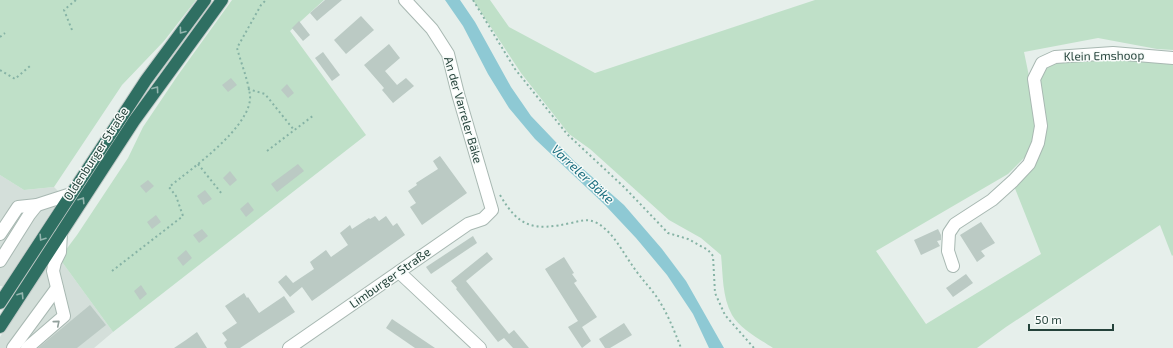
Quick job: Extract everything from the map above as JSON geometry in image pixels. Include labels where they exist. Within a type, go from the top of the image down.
[{"type":"highway","name":"Oldenburger Straße","points":[[0,303],[146,80],[205,0]]},
{"type":"highway","name":"Oldenburger Straße","points":[[0,327],[134,120],[222,0]]},
{"type":"street","name":"An der Varreler Bäke","points":[[405,0],[432,29],[448,54],[458,94],[492,210]]},
{"type":"street","name":"Klein Emshoop","points":[[953,266],[948,251],[949,233],[952,228],[955,224],[992,200],[1029,164],[1038,143],[1041,126],[1034,79],[1042,63],[1055,57],[1097,54],[1128,54],[1173,58]]},
{"type":"street","points":[[0,234],[18,207],[37,205],[71,194]]},
{"type":"street","points":[[0,261],[37,205]]},
{"type":"street","name":"Limburger Straße","points":[[289,348],[468,224],[483,219],[492,210]]},
{"type":"street","points":[[27,348],[64,316],[53,271],[55,262],[60,252],[61,233]]},
{"type":"street","points":[[399,272],[480,348]]},
{"type":"street","points":[[13,348],[57,288]]},
{"type":"path","points":[[72,30],[64,10],[76,0]]},
{"type":"path","points":[[112,271],[183,216],[176,196],[169,187],[198,164],[231,134],[247,113],[250,96],[237,48],[261,5],[266,0]]},
{"type":"path","points":[[473,0],[515,69],[567,134],[624,187],[668,233],[688,239],[708,250],[713,256],[716,293],[725,315],[754,348]]},
{"type":"path","points":[[0,37],[5,33]]},
{"type":"path","points":[[0,70],[14,79],[30,66]]},
{"type":"path","points":[[248,89],[265,94],[294,130]]},
{"type":"path","points":[[267,152],[314,115]]},
{"type":"path","points":[[198,164],[222,194]]},
{"type":"path","points":[[507,207],[521,222],[529,226],[554,226],[585,220],[597,223],[613,236],[633,267],[655,295],[665,310],[681,348]]},
{"type":"shaded area","points":[[0,175],[24,190],[54,187],[62,195],[3,286],[0,286]]},
{"type":"shaded area","points":[[54,253],[62,255],[62,262],[113,332],[94,348],[0,348],[0,337]]},
{"type":"green space","points":[[0,0],[196,0],[164,41],[122,85],[54,187],[24,190],[0,175]]},
{"type":"green space","points":[[232,0],[324,0],[290,31],[366,135],[113,332],[62,262],[62,255],[128,158],[143,127]]},
{"type":"green space","points":[[473,0],[490,0],[509,27],[595,73],[815,0],[1173,0],[1173,50],[1157,49],[1098,38],[1024,52],[1035,105],[1036,125],[1029,153],[1008,174],[876,251],[926,324],[1041,254],[1014,186],[1042,147],[1037,80],[1048,64],[1123,55],[1173,61],[1173,255],[1172,256],[1160,225],[1006,327],[977,348],[773,348],[740,325],[732,315],[726,301],[721,255],[701,238],[669,220],[590,149],[569,134],[521,73]]},
{"type":"water","name":"Varreler Bäke","points":[[445,0],[460,0],[475,22],[511,87],[531,116],[573,160],[624,205],[662,249],[686,281],[724,348],[709,348],[693,314],[667,275],[636,238],[605,205],[535,139],[509,108],[488,74],[463,26]]},
{"type":"building","points":[[325,0],[342,0],[317,21],[310,13]]},
{"type":"building","points":[[361,16],[374,30],[346,54],[334,40]]},
{"type":"building","points":[[299,21],[310,35],[303,41],[292,28]]},
{"type":"building","points":[[389,44],[400,58],[385,71],[397,85],[406,78],[414,86],[393,103],[382,90],[384,88],[364,65]]},
{"type":"building","points":[[323,52],[340,75],[332,81],[315,58]]},
{"type":"building","points":[[231,78],[237,85],[228,92],[222,85]]},
{"type":"building","points":[[287,84],[294,93],[288,98],[281,90]]},
{"type":"building","points":[[440,156],[467,193],[422,225],[410,207],[416,203],[408,191],[417,185],[416,183],[438,169],[433,161]]},
{"type":"building","points":[[298,164],[304,171],[277,192],[271,184]]},
{"type":"building","points":[[230,171],[237,180],[230,186],[223,178]]},
{"type":"building","points":[[148,180],[154,186],[146,193],[140,186]]},
{"type":"building","points":[[205,190],[212,199],[203,205],[197,196]]},
{"type":"building","points":[[248,202],[254,210],[246,217],[240,209]]},
{"type":"building","points":[[156,215],[161,222],[152,229],[147,222]]},
{"type":"building","points":[[375,216],[379,221],[386,216],[393,226],[397,223],[405,235],[312,301],[302,287],[290,297],[278,282],[286,275],[293,283],[314,269],[310,262],[326,250],[331,257],[348,245],[340,233],[350,225],[352,229],[369,218],[370,219]]},
{"type":"building","points":[[981,222],[995,243],[981,251],[985,256],[977,262],[960,235]]},
{"type":"building","points":[[202,229],[208,236],[199,243],[193,235]]},
{"type":"building","points":[[938,229],[941,235],[941,240],[937,241],[940,246],[921,255],[914,240]]},
{"type":"building","points":[[473,236],[477,243],[431,274],[426,267]]},
{"type":"building","points":[[186,250],[192,258],[183,266],[177,258]]},
{"type":"building","points":[[487,252],[493,259],[466,281],[509,334],[514,330],[529,348],[513,348],[504,338],[498,342],[451,281]]},
{"type":"building","points":[[564,257],[574,273],[572,274],[577,281],[574,283],[597,317],[582,327],[591,341],[582,348],[568,327],[578,321],[545,269]]},
{"type":"building","points":[[966,274],[973,283],[953,297],[946,288]]},
{"type":"building","points":[[141,285],[147,294],[140,300],[134,291]]},
{"type":"building","points":[[244,293],[259,313],[284,296],[295,312],[240,348],[227,348],[224,343],[227,340],[222,333],[237,323],[225,306]]},
{"type":"building","points":[[90,305],[106,325],[77,348],[38,348]]},
{"type":"building","points":[[392,319],[435,348],[415,348],[386,328]]},
{"type":"building","points":[[624,323],[632,335],[610,348],[605,348],[599,339]]},
{"type":"building","points":[[197,332],[207,348],[174,348],[186,340]]}]
